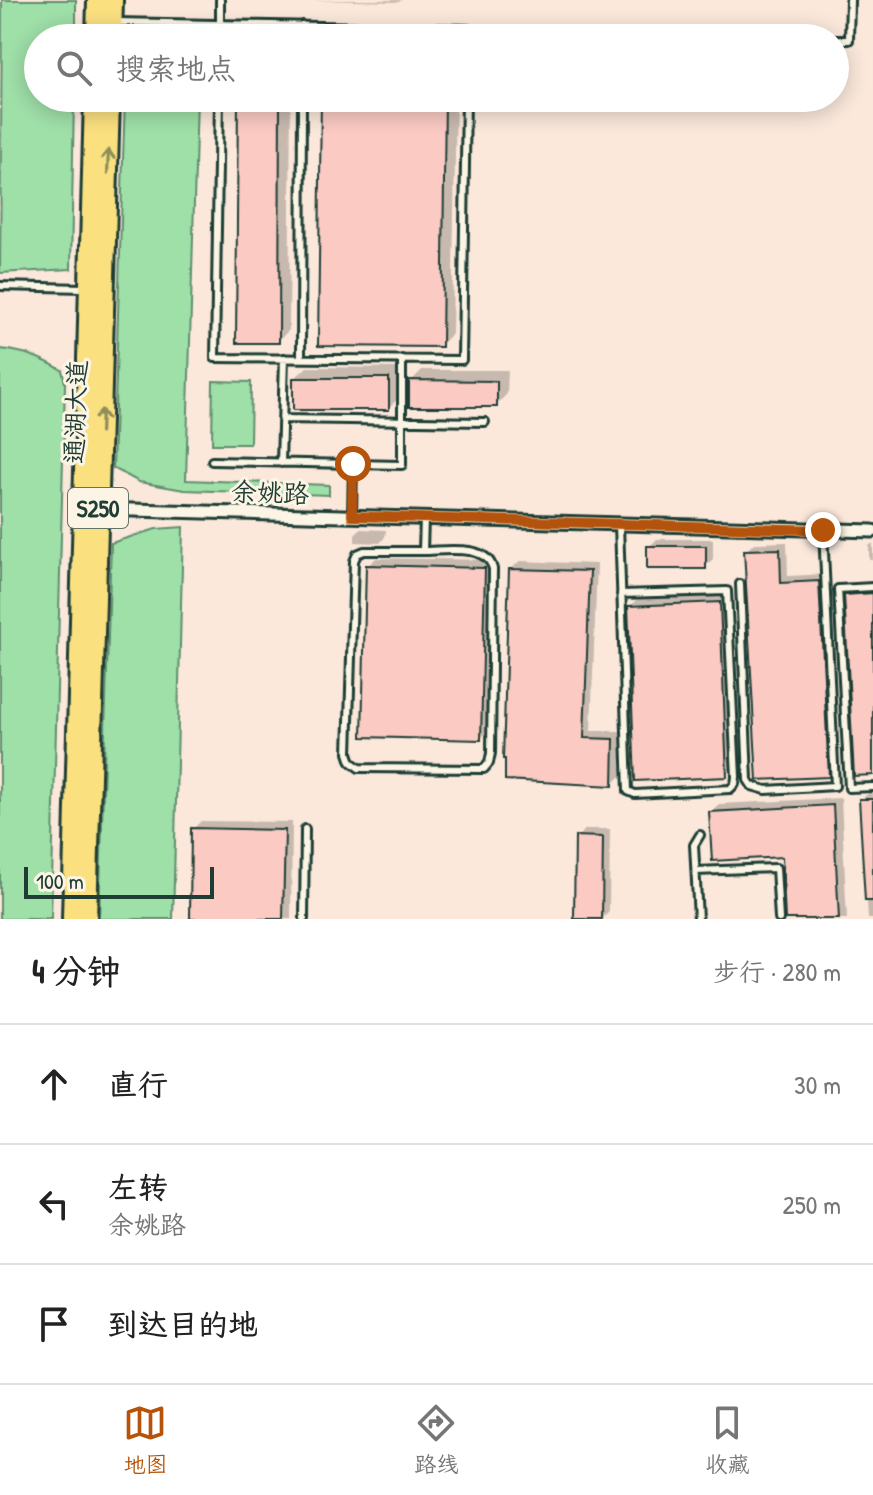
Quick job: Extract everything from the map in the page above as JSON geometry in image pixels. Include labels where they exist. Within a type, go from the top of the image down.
[{"type":"main road","points":[[96,24],[97,0]]},
{"type":"main road","points":[[112,24],[113,0]]},
{"type":"main road","name":"通湖大道","points":[[72,919],[94,112]]},
{"type":"main road","name":"通湖大道","points":[[87,919],[110,112]]},
{"type":"street","name":"余姚路","points":[[98,509],[873,531]]},
{"type":"lane","points":[[220,0],[220,24]]},
{"type":"lane","points":[[849,40],[850,0]]},
{"type":"lane","points":[[219,112],[215,358],[462,360],[466,112]]},
{"type":"lane","points":[[301,358],[302,112]]},
{"type":"lane","points":[[0,286],[89,289]]},
{"type":"lane","points":[[281,463],[284,358]]},
{"type":"lane","points":[[212,461],[402,465],[402,359]]},
{"type":"lane","points":[[282,419],[485,422]]},
{"type":"lane","points":[[352,516],[353,464]]},
{"type":"lane","points":[[423,551],[424,518]]},
{"type":"lane","points":[[619,524],[621,594],[628,791],[635,794],[730,789],[736,777],[727,591],[621,594]]},
{"type":"lane","points":[[740,584],[748,780],[752,786],[766,790],[835,786],[823,530]]},
{"type":"lane","points":[[364,551],[423,551],[475,552],[485,554],[491,560],[491,753],[484,769],[359,768],[351,762],[348,753],[354,561],[357,554],[364,551]]},
{"type":"lane","points":[[873,587],[838,589],[849,788],[873,787]]},
{"type":"lane","points":[[304,919],[305,829]]},
{"type":"lane","points":[[698,919],[694,845],[700,835]]},
{"type":"lane","points":[[696,871],[776,868],[779,919]]},
{"type":"green space","points":[[2,0],[76,0],[76,24],[24,24],[24,112],[74,112],[71,269],[0,273]]},
{"type":"green space","points":[[125,112],[197,112],[186,480],[329,485],[329,495],[184,490],[139,482],[113,468]]},
{"type":"green space","points":[[0,349],[25,353],[62,370],[65,383],[51,919],[0,919]]},
{"type":"green space","points":[[213,381],[251,382],[250,444],[212,444]]},
{"type":"green space","points":[[183,527],[173,919],[99,919],[111,543],[156,529]]},
{"type":"building","points":[[238,112],[280,112],[279,343],[236,343]]},
{"type":"building","points":[[321,112],[445,112],[442,347],[318,346]]},
{"type":"building","points":[[293,378],[389,378],[389,410],[293,410]]},
{"type":"building","points":[[409,380],[497,381],[497,407],[409,407]]},
{"type":"building","points":[[647,546],[706,546],[706,569],[647,569]]},
{"type":"building","points":[[780,549],[781,583],[819,581],[829,777],[757,780],[744,550]]},
{"type":"building","points":[[366,565],[485,568],[481,740],[362,737]]},
{"type":"building","points":[[509,569],[590,571],[584,738],[614,739],[613,786],[505,780]]},
{"type":"building","points":[[873,593],[873,775],[854,776],[844,595]]},
{"type":"building","points":[[720,602],[727,777],[635,781],[628,606]]},
{"type":"building","points":[[859,799],[873,799],[873,901],[865,901]]},
{"type":"building","points":[[833,805],[839,919],[785,919],[782,857],[712,861],[709,812]]},
{"type":"building","points":[[191,828],[285,830],[283,919],[190,919]]},
{"type":"building","points":[[575,836],[603,837],[602,919],[574,919]]},
{"type":"route","points":[[353,464],[352,516],[823,530]]}]
